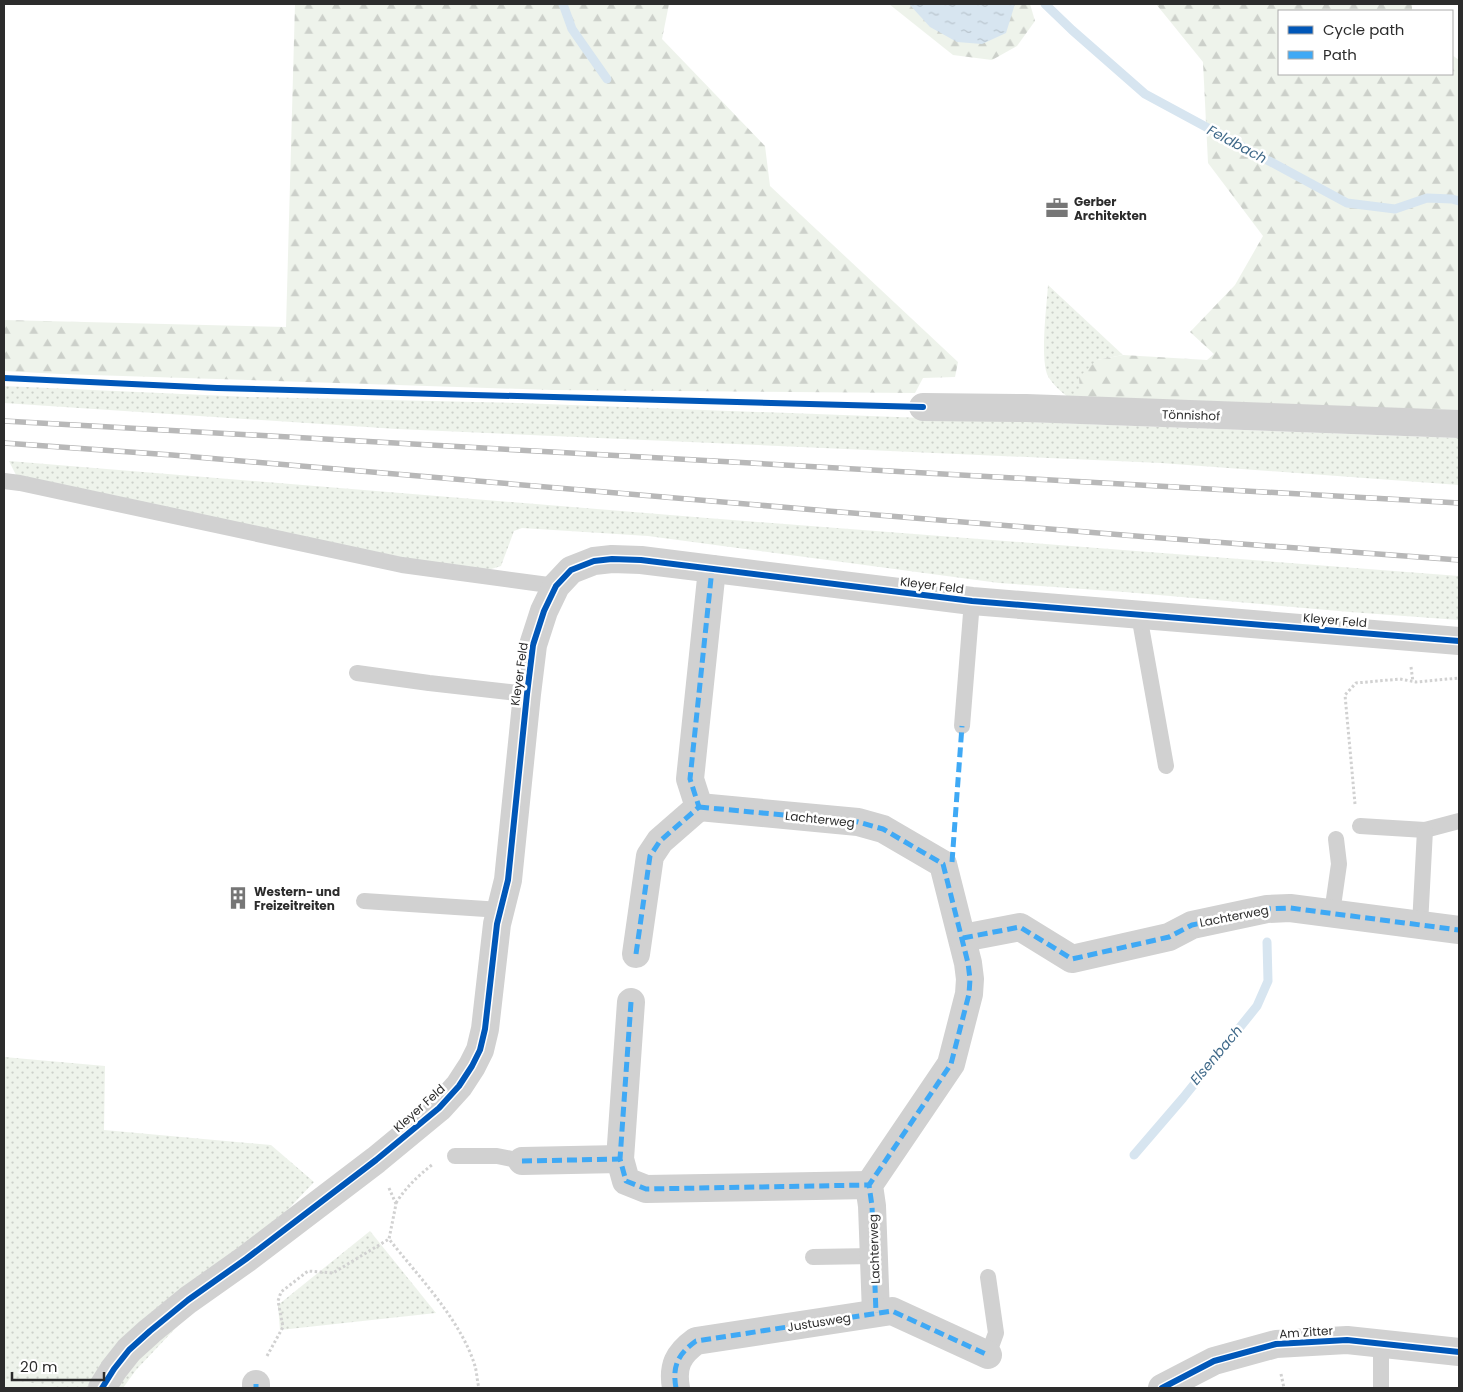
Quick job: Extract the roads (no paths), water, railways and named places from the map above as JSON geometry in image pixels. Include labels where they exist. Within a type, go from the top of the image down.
[{"type":"street","name":"Tönnishof","points":[[923,407],[1026,408],[1459,424]]},
{"type":"street","name":"Kleyer Feld","points":[[102,1388],[129,1350],[150,1330],[376,1160],[439,1108],[459,1086],[472,1066],[480,1050],[497,924],[508,880],[533,645],[544,611],[556,586],[571,570],[594,561],[612,558],[641,560],[972,601],[1459,641]]},
{"type":"street","points":[[636,954],[650,856],[660,841],[699,807],[690,779],[712,569]]},
{"type":"street","name":"Lachterweg","points":[[699,807],[858,822],[882,829],[943,864],[963,938],[970,979],[969,994],[951,1064],[869,1185],[872,1206],[876,1313]]},
{"type":"street","name":"Lachterweg","points":[[963,938],[1020,927],[1072,959],[1169,937],[1192,925],[1267,909],[1290,908],[1459,930]]},
{"type":"street","points":[[631,1002],[620,1159],[626,1182],[646,1189],[869,1185]]},
{"type":"street","points":[[522,1161],[620,1159]]},
{"type":"street","name":"Justusweg","points":[[676,1388],[676,1365],[684,1350],[696,1341],[892,1311],[988,1355]]},
{"type":"street","name":"Am Zitter","points":[[1162,1388],[1214,1360],[1276,1344],[1347,1340],[1459,1352]]},
{"type":"lane","points":[[4,481],[402,565],[556,586]]},
{"type":"lane","points":[[962,726],[972,601]]},
{"type":"lane","points":[[1139,615],[1166,766]]},
{"type":"lane","points":[[357,673],[527,694]]},
{"type":"lane","points":[[1360,826],[1425,830],[1459,821]]},
{"type":"lane","points":[[1420,925],[1425,830]]},
{"type":"lane","points":[[1332,914],[1339,864],[1336,840]]},
{"type":"lane","points":[[364,900],[501,910]]},
{"type":"lane","points":[[454,1156],[496,1156],[522,1161]]},
{"type":"lane","points":[[813,1257],[874,1256]]},
{"type":"lane","points":[[988,1277],[996,1333],[988,1355]]},
{"type":"lane","points":[[1381,1344],[1382,1388]]},
{"type":"water","points":[[909,4],[1015,4],[1006,33],[982,44],[957,42],[930,27]]},
{"type":"waterway","name":"Elsenbach","points":[[563,4],[572,29],[607,79]]},
{"type":"waterway","name":"Feldbach","points":[[1045,4],[1145,94],[1347,203],[1395,209],[1427,198],[1459,201]]},
{"type":"waterway","name":"Elsenbach","points":[[1134,1155],[1183,1098],[1257,1006],[1268,981],[1267,942]]},
{"type":"railway","points":[[4,421],[1459,503]]},
{"type":"railway","points":[[4,443],[172,455],[1148,537],[1459,560]]},
{"type":"place","name":"Gerber Architekten","points":[[1057,208]]},
{"type":"place","name":"Western- und Freizeitreiten","points":[[238,898]]}]
